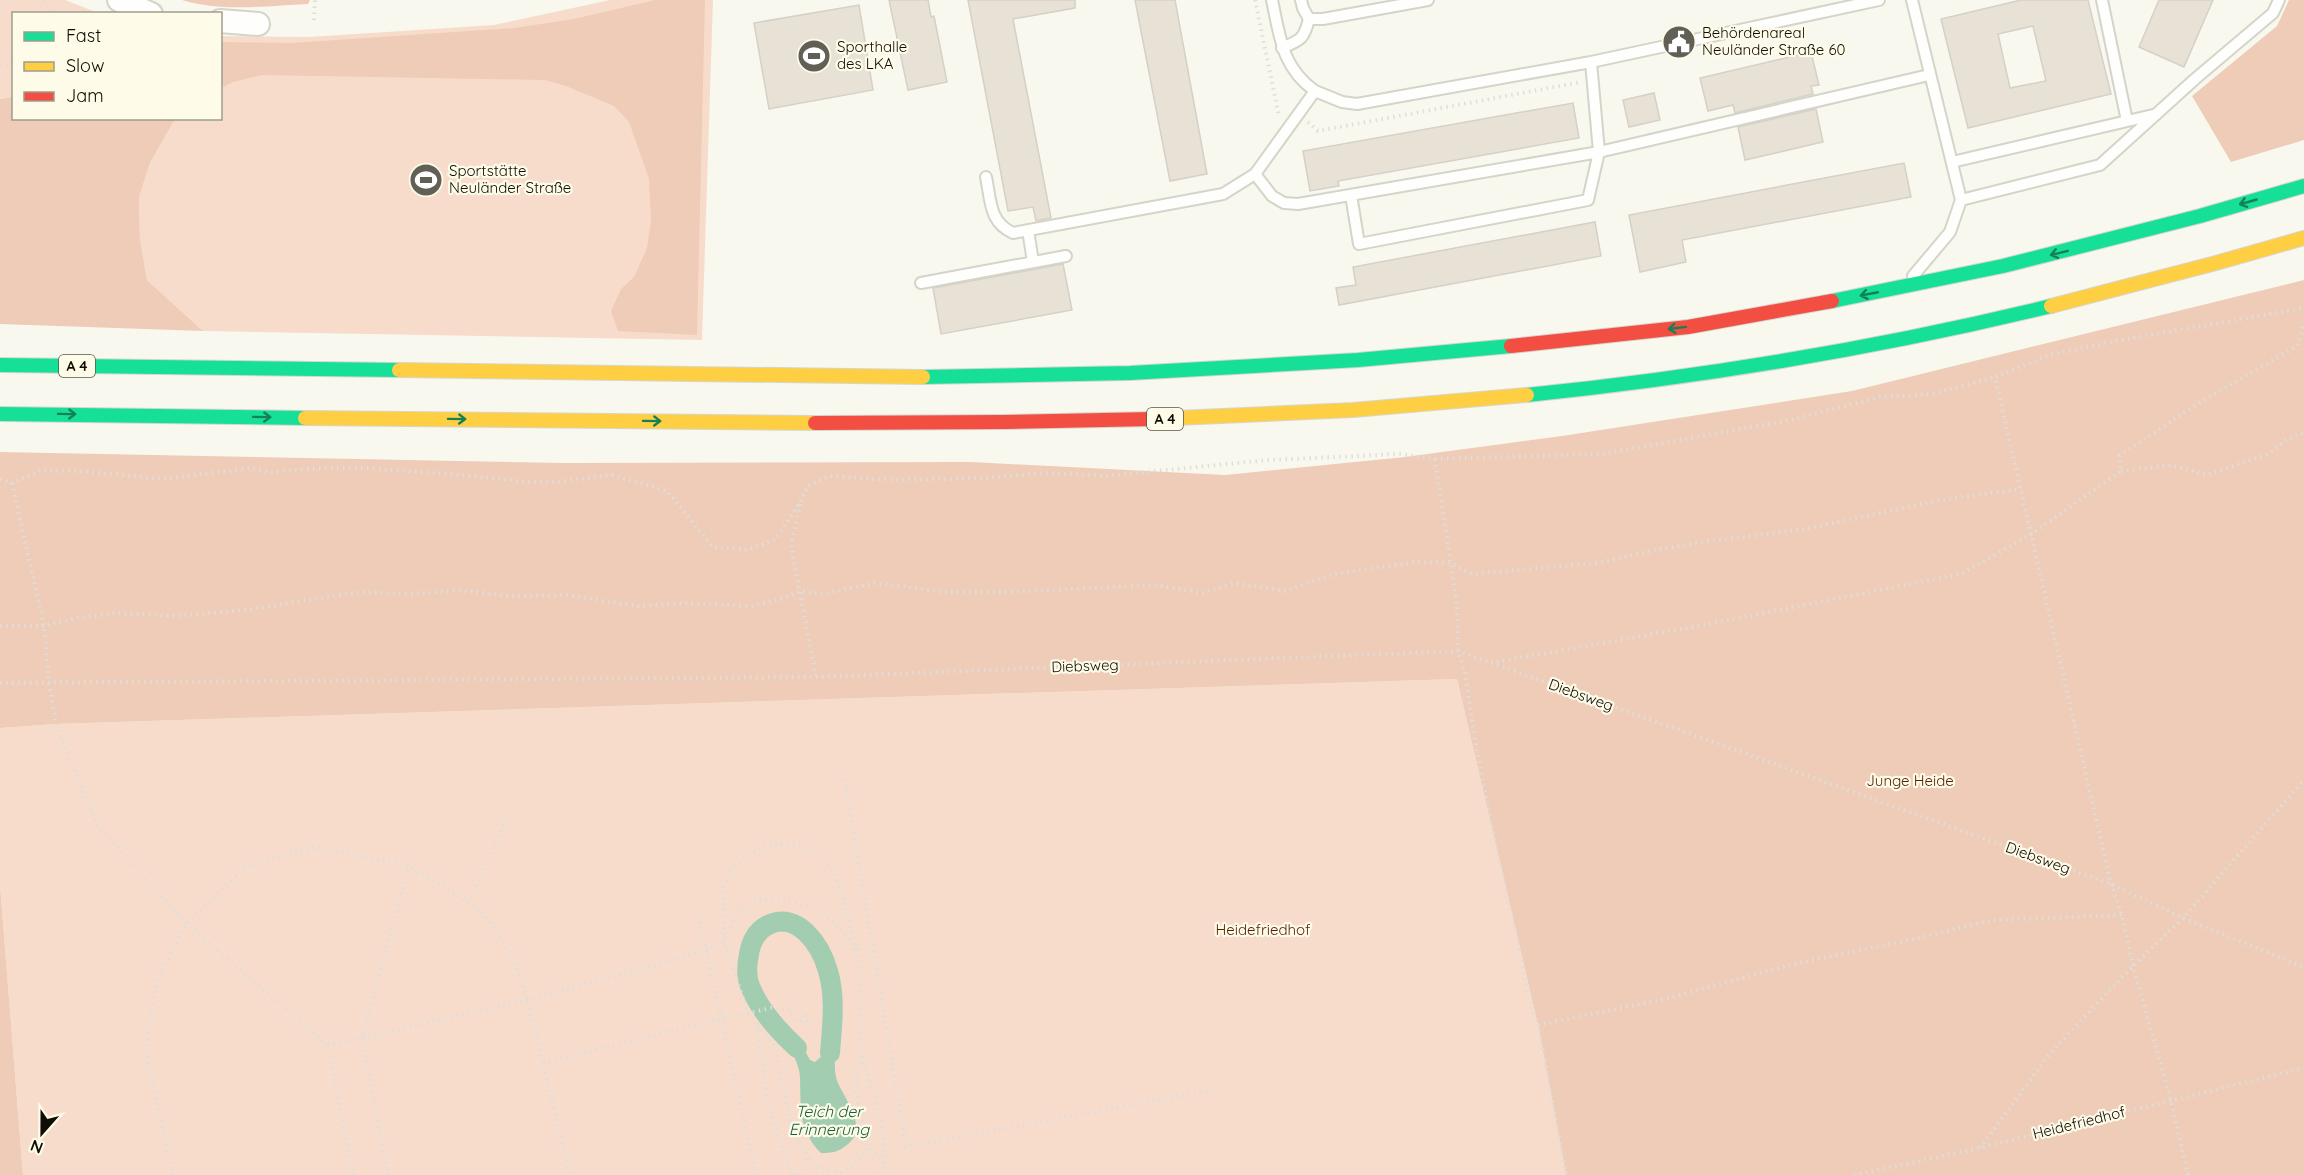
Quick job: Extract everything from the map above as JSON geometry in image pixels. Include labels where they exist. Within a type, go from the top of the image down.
[{"type":"highway","name":"A 4","points":[[0,365],[898,377],[1152,372],[1358,360],[1688,327],[1904,288],[2102,242],[2304,186]]},
{"type":"highway","name":"A 4","points":[[0,414],[892,424],[1196,418],[1386,408],[1597,387],[1696,374],[1817,354],[2035,310],[2132,287],[2304,238]]},
{"type":"street","points":[[119,0],[146,12]]},
{"type":"street","points":[[222,21],[258,24]]},
{"type":"lane","points":[[1272,0],[1282,48],[1292,69],[1315,91],[1327,97],[1357,104],[1591,62],[1879,0]]},
{"type":"lane","points":[[1282,48],[1301,40],[1306,33],[1309,19],[1301,0]]},
{"type":"lane","points":[[1309,19],[1323,19],[1428,0]]},
{"type":"lane","points":[[1904,288],[1950,232],[1961,200],[1912,0]]},
{"type":"lane","points":[[2102,0],[2127,122]]},
{"type":"lane","points":[[1961,200],[2100,165],[2273,13],[2279,0]]},
{"type":"lane","points":[[1350,195],[1359,244],[1588,200],[1599,152],[1591,62]]},
{"type":"lane","points":[[1255,174],[1272,196],[1284,203],[1298,204],[1599,152],[1929,75]]},
{"type":"lane","points":[[986,177],[994,218],[1002,228],[1013,233],[1222,194],[1255,174],[1315,91]]},
{"type":"lane","points":[[1952,162],[2156,115]]},
{"type":"lane","points":[[1028,230],[1034,262]]},
{"type":"lane","points":[[921,283],[1066,256]]},
{"type":"path","points":[[314,20],[315,0]]},
{"type":"path","points":[[1255,0],[1283,135]]},
{"type":"path","points":[[1298,114],[1318,131],[1593,80]]},
{"type":"path","points":[[0,479],[12,483],[41,470],[95,472],[161,479],[251,468],[272,472],[362,468],[435,472],[544,483],[612,475],[667,491],[713,547],[748,550],[776,539],[808,486],[829,476],[895,480],[987,478],[1048,473],[1103,476],[1280,459],[1400,454],[1435,459],[1602,454],[1790,420],[1880,397],[1932,394],[1995,377],[2050,355],[2304,308]]},
{"type":"path","points":[[2121,471],[2119,456],[2199,403],[2297,346],[2304,325]]},
{"type":"path","points":[[1995,377],[2111,884],[2122,915],[2133,966],[2171,1100],[2187,1175]]},
{"type":"path","points":[[1490,663],[1727,621],[1961,574],[2030,535],[2121,471],[2171,465],[2207,475],[2268,454],[2286,440],[2300,433],[2304,434]]},
{"type":"path","points":[[1435,459],[1457,606],[1458,651],[1465,673],[1474,735],[1494,838],[1538,1025],[1566,1175]]},
{"type":"path","points":[[12,483],[44,626],[49,684],[56,724],[97,825],[186,923],[327,1045],[353,1175]]},
{"type":"path","points":[[0,626],[44,626],[77,618],[117,613],[176,616],[252,609],[360,592],[412,594],[462,590],[510,596],[566,595],[639,606],[687,603],[751,606],[781,599],[801,591],[822,594],[874,583],[945,592],[1008,592],[1157,585],[1202,593],[1235,583],[1285,591],[1334,574],[1416,562],[1449,563],[1473,574],[1598,563],[1709,540],[1800,530],[1936,501],[2019,489]]},
{"type":"path","points":[[800,502],[791,545],[816,677]]},
{"type":"path","name":"Diebsweg","points":[[0,683],[816,677],[1458,651],[2111,884],[2183,918],[2304,967]]},
{"type":"path","points":[[845,779],[906,1147],[1210,1090]]},
{"type":"path","points":[[1980,1148],[2050,1052],[2183,918],[2304,780]]},
{"type":"path","points":[[469,903],[506,819]]},
{"type":"path","points":[[869,1145],[856,1165],[841,1172],[818,1168],[808,1156],[799,1142],[790,1119],[775,1047],[748,1013],[724,943],[723,890],[729,873],[735,864],[769,843],[782,843],[816,850],[835,874],[858,951],[862,1056],[882,1123],[885,1164],[879,1175]]},
{"type":"path","points":[[173,1175],[146,1052],[156,983],[186,923],[246,867],[315,847],[409,866],[483,911],[512,955],[528,1000],[570,1175]]},
{"type":"path","points":[[388,1175],[362,1037],[409,866]]},
{"type":"path","points":[[327,1045],[528,1000],[706,950],[724,943],[739,912],[759,900],[800,903],[827,915],[858,951]]},
{"type":"path","points":[[1538,1025],[1669,998],[1793,964],[1993,920],[2122,915]]},
{"type":"path","points":[[700,921],[756,1175]]},
{"type":"path","points":[[543,1063],[721,1018],[771,1008],[789,1008],[795,1020],[807,1021],[805,1012]]},
{"type":"path","points":[[756,1023],[769,1106],[778,1138],[793,1175]]},
{"type":"path","points":[[862,1056],[855,1092],[869,1145],[885,1164]]},
{"type":"path","name":"Heidefriedhof","points":[[1854,1175],[1980,1148],[2304,1068]]},
{"type":"path","points":[[797,1175],[808,1156]]},
{"type":"green space","points":[[0,0],[65,0],[96,12],[12,12],[12,97],[0,99]]},
{"type":"green space","points":[[182,0],[310,0],[308,4],[228,7]]},
{"type":"green space","name":"Sportstätte Neuländer Straße","points":[[610,0],[713,0],[702,340],[203,331],[147,280],[140,239],[139,197],[150,163],[174,120],[222,120],[222,36],[309,37],[494,25]]},
{"type":"green space","points":[[655,0],[705,0],[697,335],[618,331],[611,311],[621,289],[634,277],[647,248],[651,221],[649,179],[629,122],[614,106],[545,80],[262,75],[233,82],[222,88],[222,42],[291,43],[514,28],[574,19]]},
{"type":"green space","points":[[2289,0],[2304,0],[2304,140],[2231,162],[2192,96],[2277,26]]},
{"type":"green space","points":[[12,97],[12,120],[174,120],[150,163],[139,197],[140,239],[147,280],[203,331],[0,324],[0,99]]},
{"type":"green space","name":"Junge Heide","points":[[2304,280],[2304,1175],[1566,1175],[1538,1025],[1457,679],[56,724],[0,728],[0,452],[565,463],[971,462],[1225,475],[1405,457],[1562,436],[1852,391]]},
{"type":"green space","name":"Heidefriedhof","points":[[1457,679],[1538,1025],[1566,1175],[23,1175],[0,885],[0,728],[56,724]]},
{"type":"green space","points":[[0,885],[23,1175],[0,1175]]},
{"type":"water","name":"Teich der Erinnerung","points":[[803,1047],[810,1060],[815,1062],[823,1055],[835,1055],[837,1080],[854,1115],[856,1131],[853,1138],[847,1145],[835,1152],[821,1153],[808,1136],[802,1118],[800,1075],[792,1051]]},
{"type":"building","points":[[889,0],[928,0],[931,17],[934,16],[947,82],[908,90]]},
{"type":"building","points":[[968,0],[1075,0],[1075,8],[1013,19],[1051,218],[1036,221],[1033,207],[1008,211]]},
{"type":"building","points":[[1135,0],[1175,0],[1207,174],[1170,181]]},
{"type":"building","points":[[2021,0],[2088,0],[2111,94],[1968,128],[1941,19]],"holes":[[[2033,26],[2046,81],[2010,88],[1998,34]]]},
{"type":"building","points":[[2159,0],[2213,0],[2184,67],[2139,47]]},
{"type":"building","name":"Sporthalle des LKA","points":[[859,5],[873,90],[769,109],[754,23]]},
{"type":"building","points":[[1811,52],[1819,85],[1811,86],[1813,94],[1735,113],[1733,105],[1708,111],[1700,78]]},
{"type":"building","points":[[1654,93],[1660,120],[1629,127],[1623,100]]},
{"type":"building","points":[[1573,103],[1579,138],[1338,181],[1339,186],[1310,191],[1303,151]]},
{"type":"building","points":[[1816,109],[1823,142],[1745,160],[1738,127]]},
{"type":"building","points":[[1904,163],[1911,197],[1682,240],[1686,262],[1640,272],[1629,215]]},
{"type":"building","points":[[1595,222],[1601,256],[1339,305],[1336,288],[1356,285],[1353,267]]},
{"type":"building","points":[[1063,264],[1072,310],[941,334],[933,288]]},
{"type":"waterway","points":[[797,1048],[764,1012],[748,979],[748,958],[755,937],[764,927],[779,922],[789,922],[807,933],[825,961],[833,1002],[830,1053]]},
{"type":"traffic: fast","points":[[1832,301],[2003,266],[2200,216],[2304,186]]},
{"type":"traffic: fast","points":[[1527,395],[1790,360],[1921,335],[2051,306]]},
{"type":"traffic: fast","points":[[923,377],[1130,373],[1358,360],[1511,346]]},
{"type":"traffic: fast","points":[[0,365],[399,370]]},
{"type":"traffic: fast","points":[[0,414],[305,418]]},
{"type":"traffic: slow","points":[[2051,306],[2304,238]]},
{"type":"traffic: slow","points":[[399,370],[923,377]]},
{"type":"traffic: slow","points":[[1154,419],[1353,410],[1527,395]]},
{"type":"traffic: slow","points":[[305,418],[815,423]]},
{"type":"traffic: jam","points":[[1511,346],[1688,327],[1832,301]]},
{"type":"traffic: jam","points":[[815,423],[1154,419]]},
{"type":"place","name":"Behördenareal Neuländer Straße 60","points":[[1679,42]]},
{"type":"place","name":"Sporthalle des LKA","points":[[814,56]]},
{"type":"place","name":"Sportstätte Neuländer Straße","points":[[426,180]]}]
